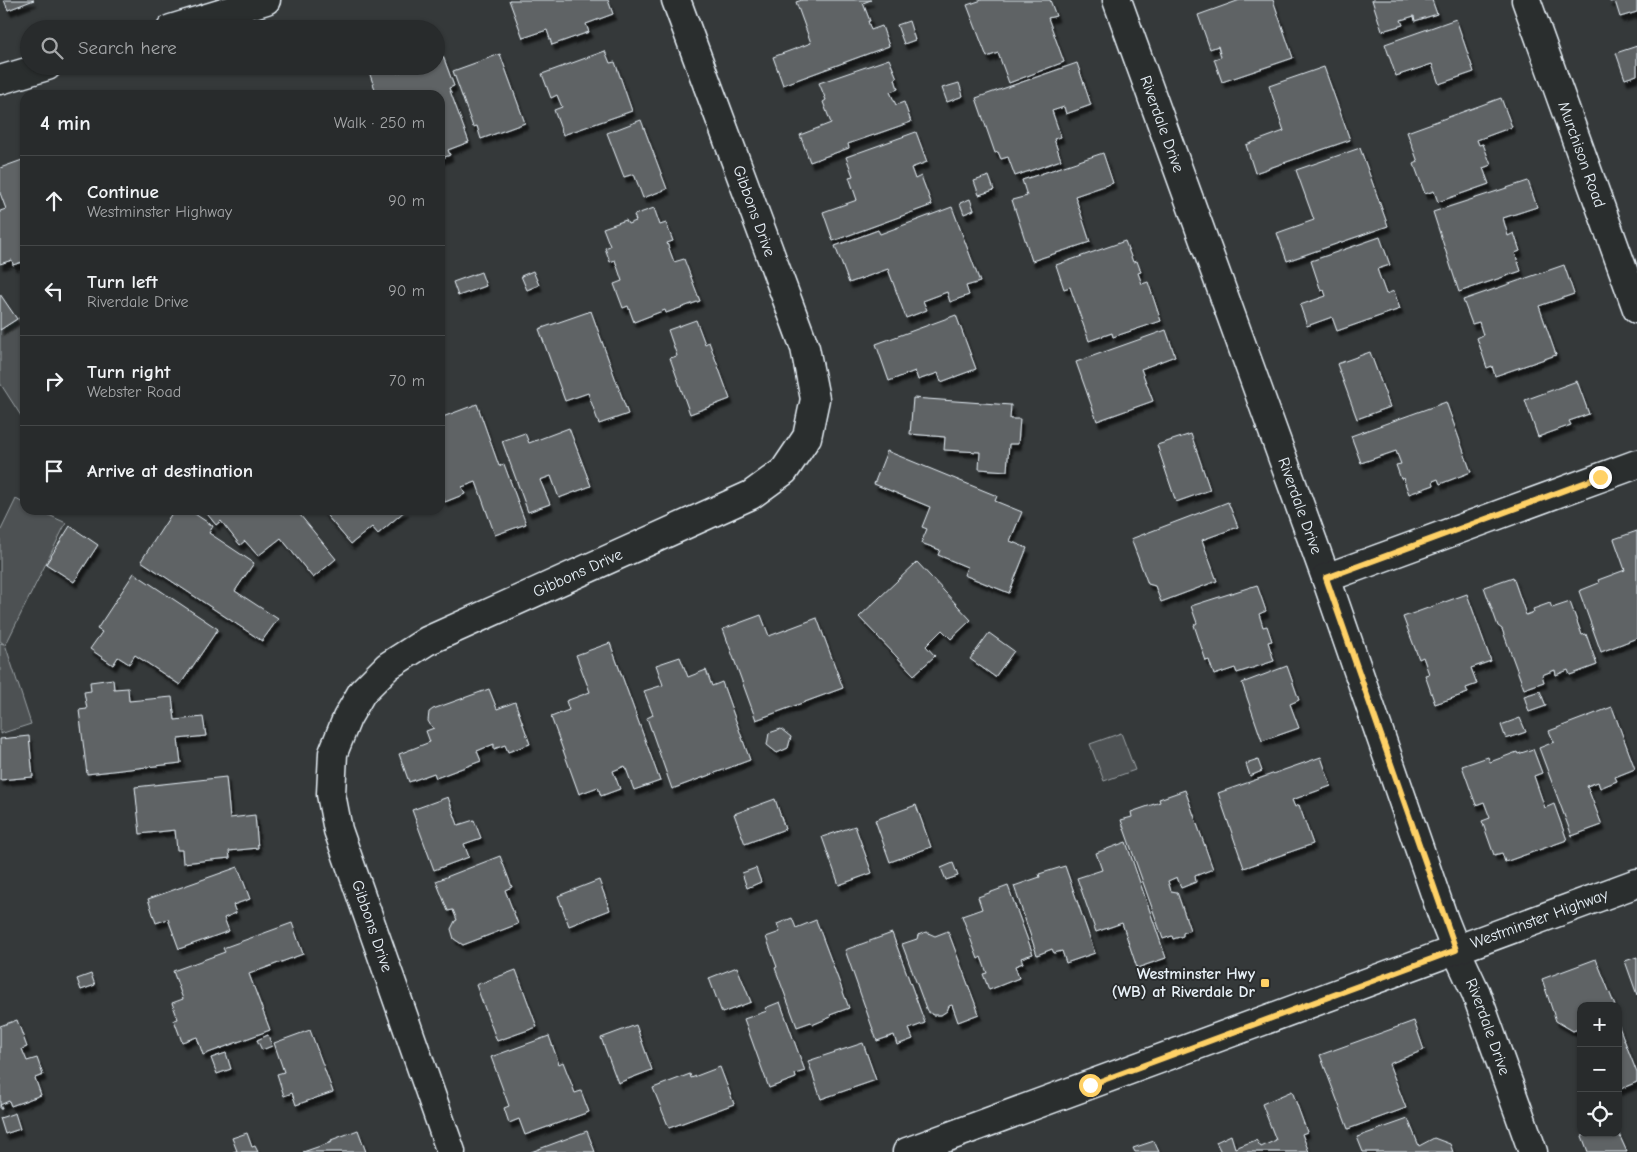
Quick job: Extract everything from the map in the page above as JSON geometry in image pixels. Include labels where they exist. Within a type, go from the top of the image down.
[{"type":"street","points":[[200,20],[266,0]]},
{"type":"street","name":"Gibbons Drive","points":[[451,1152],[338,830],[331,794],[333,753],[347,718],[362,692],[388,666],[427,641],[751,495],[784,471],[807,437],[815,399],[805,348],[676,0]]},
{"type":"street","name":"Riverdale Drive","points":[[1117,0],[1326,578],[1456,950],[1476,993],[1533,1152]]},
{"type":"street","name":"Murchison Road","points":[[1526,0],[1637,309]]},
{"type":"street","points":[[0,80],[20,74]]},
{"type":"street","points":[[1326,578],[1637,464]]},
{"type":"street","name":"Westminster Highway","points":[[908,1152],[1637,884]]},
{"type":"shaded area","points":[[20,317],[20,414],[0,383],[0,330]]},
{"type":"shaded area","points":[[16,499],[20,501],[20,515],[49,515],[66,523],[5,644],[31,724],[0,734],[0,643],[4,644],[0,641],[0,532]]},
{"type":"shaded area","points":[[1121,733],[1135,770],[1104,781],[1090,744]]},
{"type":"building","points":[[4,0],[34,0],[8,10]]},
{"type":"building","points":[[509,0],[608,0],[613,14],[586,24],[589,32],[552,45],[547,30],[523,38]]},
{"type":"building","points":[[802,0],[871,0],[863,3],[870,21],[868,21],[871,30],[882,26],[889,46],[783,85],[773,57],[811,43],[796,2]]},
{"type":"building","points":[[982,0],[1050,0],[1056,16],[1048,18],[1064,62],[1009,83],[998,53],[987,57],[967,5]]},
{"type":"building","points":[[1240,0],[1273,0],[1293,58],[1222,82],[1214,59],[1221,57],[1218,46],[1210,49],[1198,15]]},
{"type":"building","points":[[1372,0],[1432,0],[1437,14],[1415,21],[1414,16],[1401,20],[1403,25],[1382,31]]},
{"type":"building","points":[[1609,0],[1637,0],[1637,12],[1620,17],[1615,1],[1610,2]]},
{"type":"building","points":[[1456,19],[1474,72],[1439,84],[1432,64],[1396,76],[1385,44]]},
{"type":"building","points":[[909,21],[915,40],[904,44],[897,25]]},
{"type":"building","points":[[1637,46],[1637,75],[1625,79],[1616,53]]},
{"type":"building","points":[[605,51],[610,63],[615,62],[632,111],[563,135],[554,110],[562,107],[557,95],[551,98],[542,74]]},
{"type":"building","points":[[500,54],[525,123],[481,139],[477,126],[473,127],[453,71]]},
{"type":"building","points":[[889,59],[897,78],[895,79],[898,89],[890,92],[896,105],[904,102],[911,122],[848,144],[849,148],[810,162],[800,135],[831,123],[823,102],[826,100],[819,83]]},
{"type":"building","points":[[445,61],[454,86],[449,88],[469,142],[448,150],[450,155],[445,157],[445,90],[375,90],[370,75],[445,75]]},
{"type":"building","points":[[1077,63],[1091,105],[1066,114],[1064,107],[1052,111],[1061,137],[1054,139],[1061,160],[1015,176],[1008,157],[1001,159],[998,152],[995,153],[976,98]]},
{"type":"building","points":[[1324,67],[1350,140],[1255,173],[1246,145],[1284,131],[1269,86]]},
{"type":"building","points":[[959,83],[963,96],[947,102],[942,88]]},
{"type":"building","points":[[1501,98],[1512,127],[1477,140],[1479,145],[1483,144],[1491,165],[1483,168],[1489,184],[1438,202],[1434,191],[1425,194],[1414,164],[1418,162],[1407,132]]},
{"type":"building","points":[[641,120],[667,189],[643,198],[634,174],[624,177],[607,133]]},
{"type":"building","points":[[916,132],[927,162],[911,168],[915,179],[921,176],[932,205],[833,241],[823,212],[857,200],[849,177],[853,176],[846,157]]},
{"type":"building","points":[[1360,148],[1388,226],[1287,261],[1277,233],[1314,220],[1296,170]]},
{"type":"building","points":[[1103,153],[1113,183],[1075,196],[1090,242],[1032,261],[1012,200],[1027,196],[1022,180]]},
{"type":"building","points":[[20,161],[20,263],[13,265],[12,260],[0,264],[0,211],[6,209],[0,193],[0,168]]},
{"type":"building","points":[[989,176],[994,190],[979,195],[974,181]]},
{"type":"building","points":[[1528,181],[1537,207],[1503,218],[1508,236],[1514,233],[1520,251],[1515,253],[1521,271],[1459,292],[1433,212]]},
{"type":"building","points":[[970,199],[974,210],[964,214],[960,203]]},
{"type":"building","points":[[952,207],[980,282],[966,286],[969,295],[950,302],[947,292],[923,301],[927,310],[906,318],[888,269],[849,283],[835,246],[878,230],[880,234]]},
{"type":"building","points":[[654,208],[660,225],[666,223],[673,241],[667,243],[674,262],[684,259],[700,301],[666,313],[665,310],[634,322],[628,306],[623,308],[614,284],[622,281],[615,260],[610,262],[605,248],[610,246],[603,228],[626,220],[628,224],[636,221],[634,215]]},
{"type":"building","points":[[1380,237],[1390,265],[1377,269],[1386,294],[1394,291],[1400,309],[1337,331],[1332,317],[1307,326],[1300,305],[1326,296],[1324,290],[1321,291],[1311,261]]},
{"type":"building","points":[[1125,241],[1133,262],[1137,261],[1141,272],[1138,273],[1142,284],[1148,282],[1161,321],[1113,337],[1112,333],[1089,341],[1070,287],[1064,289],[1056,265]]},
{"type":"building","points":[[1564,265],[1574,294],[1539,306],[1556,355],[1495,376],[1492,366],[1487,368],[1477,338],[1483,335],[1479,322],[1472,324],[1463,300]]},
{"type":"building","points":[[533,271],[539,285],[527,290],[521,276]]},
{"type":"building","points":[[481,272],[486,286],[458,296],[453,282]]},
{"type":"building","points":[[0,294],[17,319],[0,330]]},
{"type":"building","points":[[591,311],[628,414],[599,424],[588,393],[565,401],[539,329]]},
{"type":"building","points":[[956,315],[976,369],[941,382],[938,373],[918,380],[915,371],[889,381],[876,344]]},
{"type":"building","points":[[696,320],[705,344],[709,342],[730,399],[690,414],[670,358],[677,356],[668,330]]},
{"type":"building","points":[[1166,330],[1175,356],[1141,369],[1153,401],[1097,421],[1076,362]]},
{"type":"building","points":[[1370,352],[1390,407],[1357,419],[1337,364]]},
{"type":"building","points":[[1577,381],[1589,414],[1569,421],[1571,425],[1538,437],[1525,400]]},
{"type":"building","points":[[913,398],[1011,405],[1010,419],[1020,419],[1018,444],[1009,444],[1007,471],[979,469],[980,452],[944,450],[945,437],[910,434]]},
{"type":"building","points":[[1446,402],[1471,472],[1440,484],[1438,479],[1433,481],[1434,485],[1409,494],[1396,465],[1401,464],[1396,451],[1361,463],[1351,436]]},
{"type":"building","points":[[477,404],[499,466],[504,464],[526,524],[495,535],[476,482],[462,487],[465,494],[445,502],[445,416]]},
{"type":"building","points":[[569,428],[591,486],[559,498],[551,476],[540,480],[550,504],[528,512],[502,441],[525,433],[529,443]]},
{"type":"building","points":[[1191,434],[1210,490],[1176,502],[1157,445]]},
{"type":"building","points":[[887,451],[997,496],[995,501],[1022,512],[1010,541],[1027,548],[1009,593],[964,575],[967,567],[938,555],[940,550],[921,543],[927,529],[922,527],[930,507],[874,484]]},
{"type":"building","points":[[1228,502],[1238,527],[1202,540],[1217,581],[1161,602],[1155,586],[1148,584],[1131,539]]},
{"type":"building","points":[[171,515],[196,515],[213,526],[209,533],[254,563],[235,591],[278,619],[262,641],[141,561]]},
{"type":"building","points":[[208,515],[300,515],[336,559],[313,578],[281,538],[258,556],[245,541],[240,545],[221,521],[216,525]]},
{"type":"building","points":[[326,515],[400,515],[378,534],[372,527],[351,544]]},
{"type":"building","points":[[70,526],[98,545],[74,582],[46,564]]},
{"type":"building","points":[[1637,531],[1637,638],[1601,652],[1579,591],[1599,583],[1598,580],[1625,570],[1614,539]]},
{"type":"building","points":[[917,562],[971,620],[951,639],[942,630],[926,646],[935,656],[914,675],[859,617]]},
{"type":"building","points":[[134,573],[218,629],[180,685],[135,655],[129,664],[118,657],[113,665],[90,649],[102,632],[97,629]]},
{"type":"building","points":[[1513,577],[1526,615],[1534,612],[1533,609],[1550,603],[1552,608],[1570,602],[1582,635],[1586,634],[1597,665],[1570,675],[1568,670],[1556,675],[1555,670],[1542,675],[1544,682],[1524,689],[1484,587]]},
{"type":"building","points":[[1257,585],[1266,611],[1259,614],[1263,627],[1267,626],[1272,641],[1268,642],[1274,661],[1237,673],[1235,668],[1214,675],[1209,660],[1206,661],[1194,625],[1197,623],[1191,606]]},
{"type":"building","points":[[1467,594],[1491,661],[1471,668],[1477,684],[1466,688],[1468,693],[1435,704],[1425,675],[1429,674],[1423,657],[1419,659],[1403,617]]},
{"type":"building","points":[[761,615],[769,636],[817,618],[843,688],[756,720],[723,629]]},
{"type":"building","points":[[989,633],[1014,651],[995,677],[970,659]]},
{"type":"building","points":[[610,643],[660,781],[634,790],[625,766],[613,771],[620,789],[601,796],[598,787],[579,794],[551,717],[569,710],[566,701],[590,692],[576,655]]},
{"type":"building","points":[[680,657],[688,677],[706,670],[712,686],[722,682],[750,760],[672,789],[647,718],[653,715],[644,691],[663,685],[656,665]]},
{"type":"building","points":[[1287,666],[1299,700],[1290,704],[1299,728],[1262,741],[1242,683]]},
{"type":"building","points":[[113,679],[114,689],[128,688],[129,701],[172,697],[175,720],[203,717],[206,736],[178,739],[181,763],[87,774],[79,710],[87,709],[84,692],[91,691],[90,682]]},
{"type":"building","points":[[489,689],[497,709],[515,702],[530,744],[508,752],[505,745],[494,749],[494,744],[477,751],[481,761],[436,778],[434,773],[409,782],[399,754],[430,742],[426,731],[434,728],[428,721],[429,712]]},
{"type":"building","points":[[1540,691],[1546,706],[1529,712],[1524,696]]},
{"type":"building","points":[[1612,707],[1635,769],[1615,777],[1617,781],[1600,788],[1598,782],[1587,786],[1602,825],[1572,836],[1539,748],[1554,742],[1549,731]]},
{"type":"building","points":[[1520,718],[1526,732],[1506,739],[1501,725]]},
{"type":"building","points":[[781,729],[791,737],[788,748],[777,753],[767,745],[769,733]]},
{"type":"building","points":[[29,736],[33,777],[0,780],[0,739]]},
{"type":"building","points":[[1533,749],[1542,773],[1534,776],[1545,808],[1554,804],[1567,840],[1505,862],[1502,853],[1494,855],[1482,821],[1490,818],[1484,802],[1476,805],[1462,766],[1488,757],[1490,762],[1517,752],[1518,754]]},
{"type":"building","points":[[1321,757],[1331,786],[1292,800],[1295,807],[1299,805],[1313,844],[1244,868],[1218,793]]},
{"type":"building","points":[[1258,760],[1262,771],[1250,776],[1246,764]]},
{"type":"building","points":[[226,777],[230,818],[255,815],[258,848],[229,851],[230,858],[183,863],[182,850],[177,850],[175,830],[140,834],[135,787]]},
{"type":"building","points":[[1185,790],[1213,869],[1195,876],[1196,882],[1181,888],[1177,877],[1168,881],[1171,891],[1177,892],[1190,930],[1183,933],[1183,936],[1173,939],[1172,936],[1163,939],[1121,820],[1132,817],[1131,812],[1160,802],[1159,799]]},
{"type":"building","points":[[448,797],[458,825],[474,820],[481,838],[464,844],[469,857],[434,870],[412,810]]},
{"type":"building","points":[[775,799],[785,829],[745,844],[734,814]]},
{"type":"building","points":[[916,805],[931,847],[890,862],[875,820]]},
{"type":"building","points":[[855,826],[872,873],[839,885],[822,837]]},
{"type":"building","points":[[1126,842],[1166,958],[1137,968],[1122,923],[1096,932],[1077,878],[1102,870],[1096,853]]},
{"type":"building","points":[[500,856],[512,887],[505,890],[518,924],[463,945],[454,939],[451,929],[457,920],[453,910],[448,911],[436,881]]},
{"type":"building","points":[[953,863],[958,876],[946,880],[941,868]]},
{"type":"building","points":[[1065,866],[1095,953],[1066,963],[1062,951],[1054,953],[1052,949],[1037,955],[1014,886],[1040,877],[1039,874]]},
{"type":"building","points":[[238,867],[250,899],[233,905],[236,913],[224,918],[229,931],[179,949],[168,919],[156,923],[148,899]]},
{"type":"building","points":[[756,868],[761,882],[747,888],[742,873]]},
{"type":"building","points":[[599,880],[610,910],[569,926],[558,896]]},
{"type":"building","points":[[1008,886],[1033,954],[1021,958],[1023,963],[1015,966],[1019,978],[989,990],[983,974],[987,973],[981,957],[978,959],[962,916],[982,909],[978,897]]},
{"type":"building","points":[[792,918],[796,928],[816,920],[849,1008],[830,1015],[831,1017],[812,1025],[811,1022],[797,1027],[775,968],[777,967],[766,937],[780,932],[777,924]]},
{"type":"building","points":[[292,923],[303,954],[249,974],[270,1030],[203,1055],[197,1037],[182,1042],[174,1020],[178,1019],[172,1003],[183,999],[173,971],[225,952],[223,948]]},
{"type":"building","points":[[948,931],[979,1014],[958,1022],[952,1005],[941,1015],[933,1015],[927,1011],[902,944],[917,939],[918,935],[926,932],[935,936]]},
{"type":"building","points":[[892,933],[925,1023],[909,1029],[913,1039],[897,1045],[894,1035],[877,1041],[845,950]]},
{"type":"building","points":[[1637,957],[1637,995],[1625,961]]},
{"type":"building","points":[[1596,959],[1613,1002],[1577,1002],[1577,1030],[1573,1031],[1556,1021],[1542,979]]},
{"type":"building","points":[[737,967],[751,1002],[722,1013],[709,978]]},
{"type":"building","points":[[516,970],[537,1027],[497,1041],[476,985]]},
{"type":"building","points":[[91,974],[95,985],[81,990],[77,979]]},
{"type":"building","points":[[780,1002],[805,1071],[795,1074],[796,1078],[769,1088],[744,1019],[767,1011],[765,1008]]},
{"type":"building","points":[[17,1020],[27,1047],[22,1049],[27,1061],[37,1058],[43,1075],[35,1078],[41,1095],[11,1106],[9,1101],[0,1105],[0,1026]]},
{"type":"building","points":[[1414,1021],[1424,1050],[1389,1064],[1406,1108],[1348,1129],[1320,1055]]},
{"type":"building","points":[[636,1025],[652,1070],[618,1083],[601,1038]]},
{"type":"building","points":[[310,1030],[333,1092],[296,1105],[292,1093],[284,1096],[277,1074],[284,1072],[274,1043]]},
{"type":"building","points":[[1622,1034],[1637,1073],[1637,1082],[1622,1088]]},
{"type":"building","points":[[268,1035],[272,1046],[262,1050],[257,1040]]},
{"type":"building","points":[[549,1036],[559,1064],[563,1062],[575,1093],[581,1091],[589,1112],[525,1135],[519,1119],[509,1123],[504,1108],[509,1106],[491,1057]]},
{"type":"building","points":[[863,1043],[876,1080],[821,1099],[808,1061]]},
{"type":"building","points":[[226,1053],[231,1069],[217,1074],[211,1058]]},
{"type":"building","points":[[720,1067],[734,1104],[669,1128],[653,1088],[690,1074],[691,1078]]},
{"type":"building","points":[[1292,1091],[1307,1132],[1302,1134],[1309,1152],[1221,1152],[1216,1142],[1231,1135],[1235,1148],[1256,1140],[1261,1147],[1276,1140],[1262,1104]]},
{"type":"building","points":[[15,1113],[20,1129],[5,1134],[0,1118]]},
{"type":"building","points":[[1408,1119],[1419,1146],[1434,1138],[1450,1144],[1453,1152],[1363,1152],[1357,1137]]},
{"type":"building","points":[[358,1130],[366,1152],[303,1152],[332,1142],[331,1140]]},
{"type":"building","points":[[587,1131],[595,1152],[531,1152]]},
{"type":"building","points":[[247,1133],[252,1147],[255,1146],[258,1152],[233,1152],[237,1151],[232,1138]]},
{"type":"building","points":[[1582,1137],[1620,1137],[1627,1152],[1588,1152]]},
{"type":"building","points":[[1154,1141],[1159,1152],[1135,1152],[1133,1148]]},
{"type":"place","name":"Westminster Hwy (WB) at Riverdale Dr","points":[[1265,983]]},
{"type":"route","points":[[1090,1085],[1456,950],[1326,578],[1600,477]]}]
